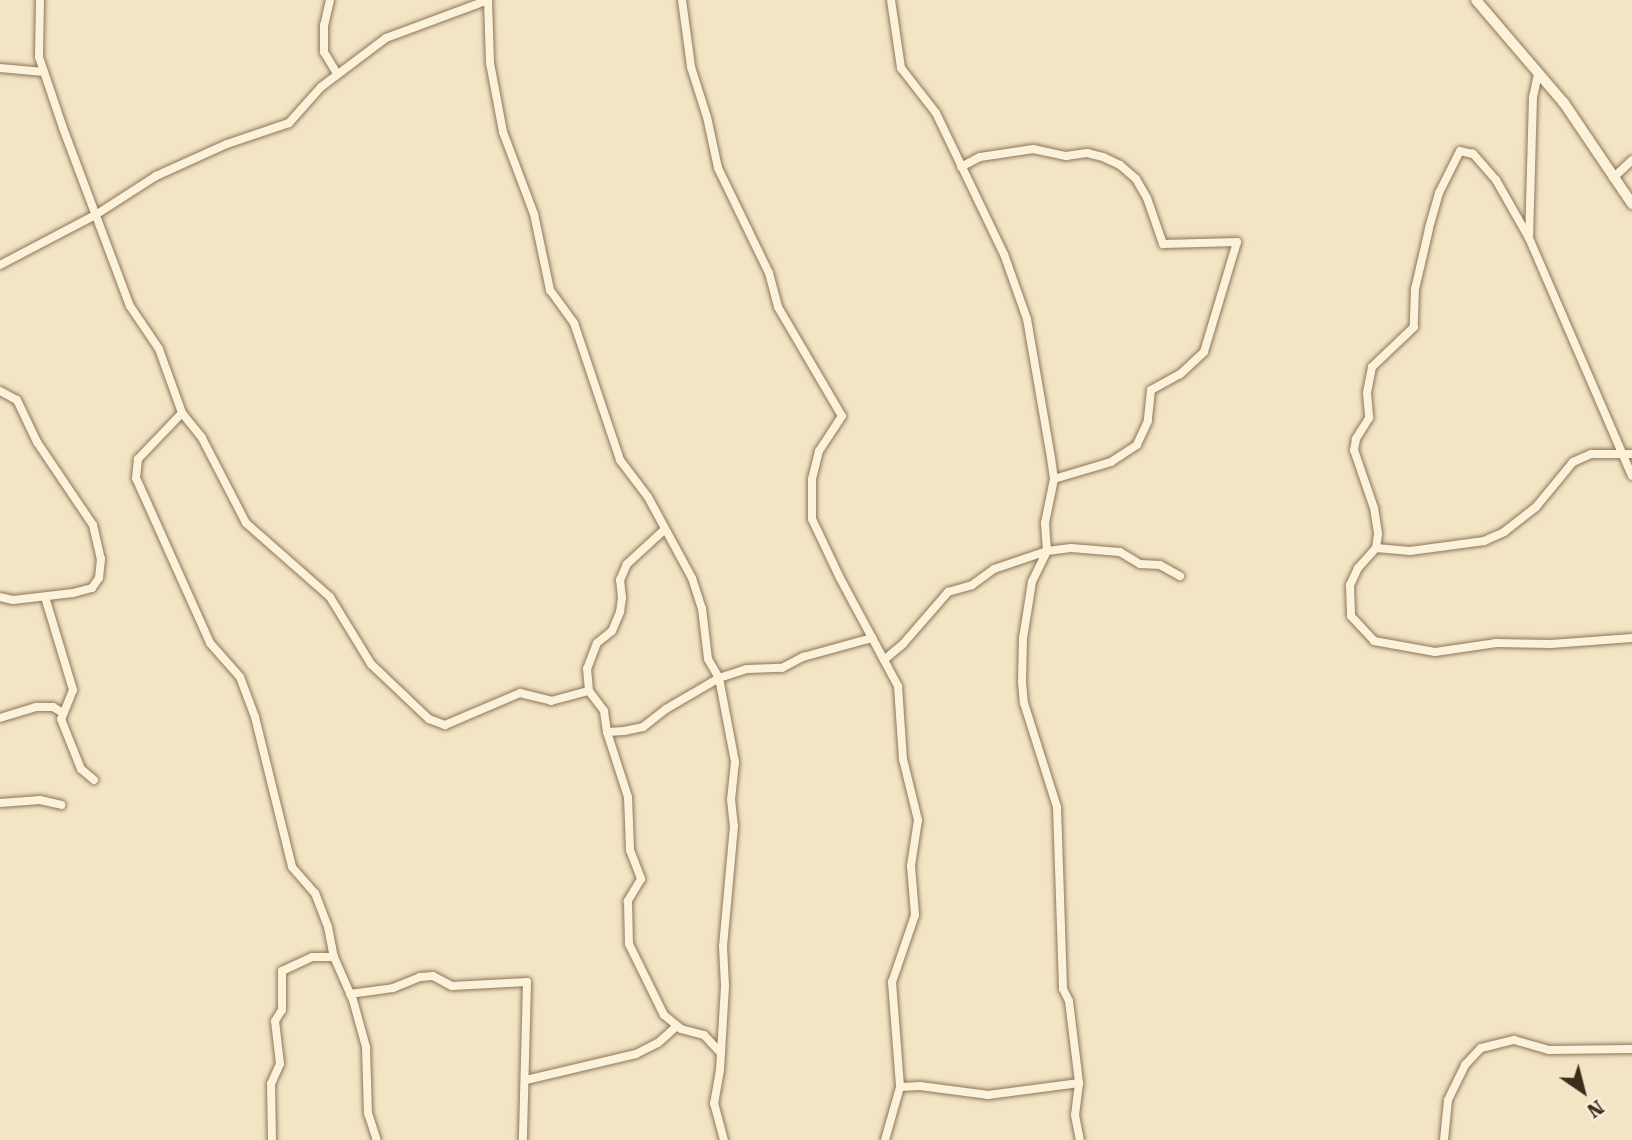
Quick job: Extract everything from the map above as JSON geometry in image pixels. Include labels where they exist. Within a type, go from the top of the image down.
[{"type":"street","points":[[40,0],[39,57],[130,306],[159,349],[182,413],[202,438],[246,523],[330,597],[371,664],[429,719],[445,725],[520,693],[551,701],[589,691]]},
{"type":"street","points":[[330,0],[324,25],[324,52],[337,74]]},
{"type":"street","points":[[0,265],[97,214],[156,176],[227,144],[289,123],[337,74],[386,38],[488,0],[490,63],[503,132],[534,214],[550,289],[574,323],[620,460],[648,497],[692,578],[702,608],[709,659],[719,678],[735,762],[731,799],[734,826],[723,946],[721,1054],[715,1103],[724,1140]]},
{"type":"street","points":[[682,0],[691,67],[707,117],[718,168],[769,274],[778,307],[842,416],[818,451],[812,479],[813,519],[898,686],[903,759],[918,820],[911,866],[915,915],[892,982],[900,1087],[885,1140]]},
{"type":"street","points":[[891,0],[901,68],[936,113],[1004,254],[1027,319],[1054,479],[1045,523],[1047,551],[1032,582],[1023,639],[1022,682],[1024,703],[1057,807],[1063,989],[1069,1001],[1080,1083],[1075,1115],[1080,1140]]},
{"type":"street","points":[[1476,0],[1563,103],[1632,204]]},
{"type":"street","points":[[0,68],[44,72]]},
{"type":"street","points":[[1530,238],[1533,97],[1538,74]]},
{"type":"street","points":[[961,167],[980,157],[1033,149],[1066,156],[1087,153],[1103,157],[1120,165],[1136,179],[1147,198],[1163,244],[1237,242],[1204,352],[1180,374],[1151,390],[1148,421],[1137,445],[1111,462],[1054,479]]},
{"type":"street","points":[[1632,476],[1628,453],[1530,238],[1496,180],[1473,154],[1460,151],[1439,193],[1429,229],[1415,289],[1414,327],[1372,367],[1367,393],[1369,418],[1356,439],[1354,450],[1374,508],[1378,534],[1376,548],[1358,568],[1350,585],[1351,615],[1374,641],[1435,652],[1496,643],[1551,644],[1632,638]]},
{"type":"street","points":[[1613,178],[1632,160]]},
{"type":"street","points":[[0,391],[17,400],[37,442],[93,525],[98,544],[99,578],[92,588],[45,597],[13,600],[0,597]]},
{"type":"street","points":[[182,413],[138,459],[136,478],[210,643],[240,677],[263,743],[292,867],[314,893],[328,927],[334,957],[351,994],[366,1047],[368,1113],[377,1140]]},
{"type":"street","points":[[1376,548],[1410,551],[1484,541],[1504,532],[1536,507],[1573,462],[1591,454],[1628,453]]},
{"type":"street","points":[[664,530],[627,564],[620,580],[620,612],[612,631],[597,643],[587,669],[589,691],[604,711],[607,732],[628,797],[630,850],[641,878],[628,901],[629,944],[664,1015],[677,1026],[704,1035],[721,1054]]},
{"type":"street","points":[[884,660],[903,644],[948,592],[972,585],[994,569],[1047,551],[1071,548],[1120,552],[1140,564],[1160,565],[1180,576]]},
{"type":"street","points":[[45,597],[73,690],[61,719],[67,740],[81,769],[94,780]]},
{"type":"street","points":[[607,732],[643,727],[666,709],[719,678],[747,669],[782,668],[803,657],[872,638]]},
{"type":"street","points":[[0,718],[36,707],[53,707],[62,713]]},
{"type":"street","points":[[0,803],[40,800],[61,805]]},
{"type":"street","points":[[272,1140],[271,1084],[281,1064],[275,1021],[282,1010],[282,971],[312,957],[334,957]]},
{"type":"street","points":[[351,994],[393,988],[420,977],[433,976],[452,986],[527,982],[524,1006],[526,1080],[523,1140]]},
{"type":"street","points":[[526,1080],[636,1054],[658,1043],[677,1026]]},
{"type":"street","points":[[1444,1140],[1448,1100],[1465,1065],[1482,1048],[1514,1040],[1549,1050],[1632,1049]]},
{"type":"street","points":[[900,1087],[920,1086],[988,1094],[1080,1083]]}]
